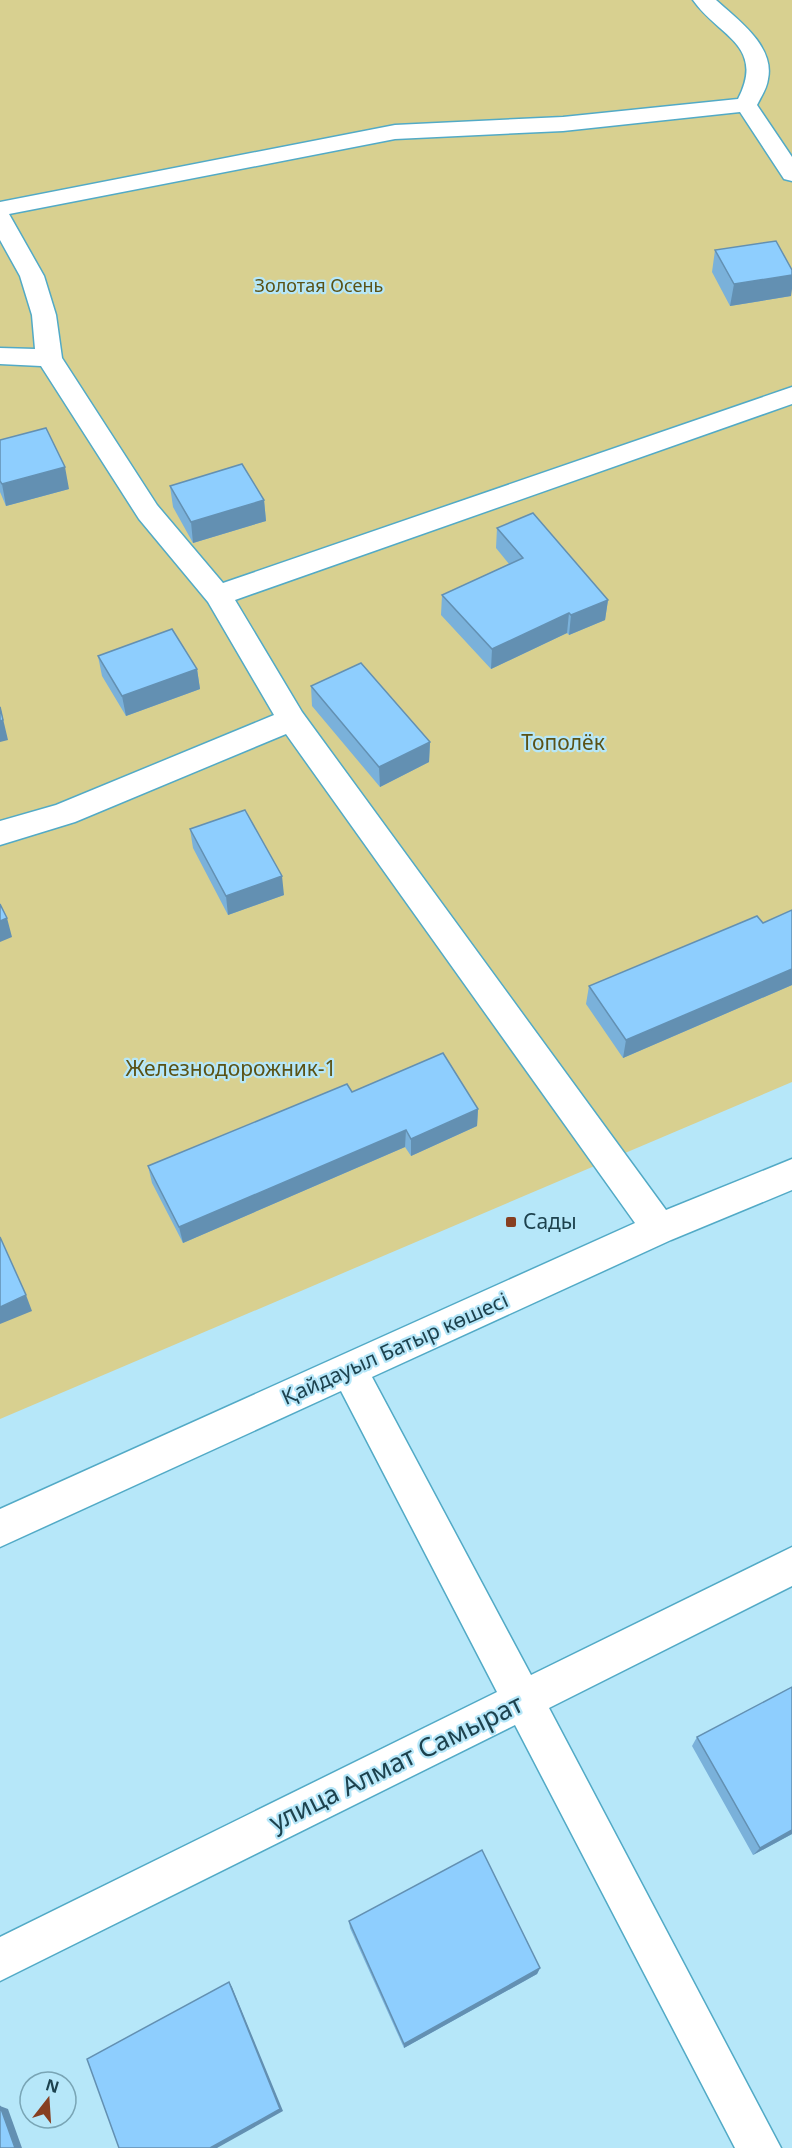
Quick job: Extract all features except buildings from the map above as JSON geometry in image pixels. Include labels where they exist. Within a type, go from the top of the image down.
[{"type":"street","points":[[704,0],[749,45],[757,61],[758,76],[746,105]]},
{"type":"street","points":[[746,105],[792,174]]},
{"type":"street","points":[[0,209],[395,132],[563,124],[746,105]]},
{"type":"street","points":[[0,219],[32,276],[44,315],[49,358],[148,512],[218,595],[292,720],[659,1229]]},
{"type":"street","points":[[0,356],[49,358]]},
{"type":"street","points":[[218,595],[792,395]]},
{"type":"street","points":[[0,833],[64,814],[292,720]]},
{"type":"street","name":"Қайдауыл Батыр көшесі","points":[[0,1528],[659,1229],[792,1174]]},
{"type":"street","points":[[349,1370],[759,2148]]},
{"type":"street","name":"улица Алмат Самырат","points":[[0,1960],[792,1566]]},
{"type":"green space","points":[[0,0],[792,0],[792,1082],[0,1419]]},
{"type":"place","name":"Сады","points":[[511,1222]]},
{"type":"park label","name":"Золотая Осень","points":[[319,286]]},
{"type":"park label","name":"Тополёк","points":[[563,743]]},
{"type":"park label","name":"Железнодорожник-1","points":[[231,1069]]}]
